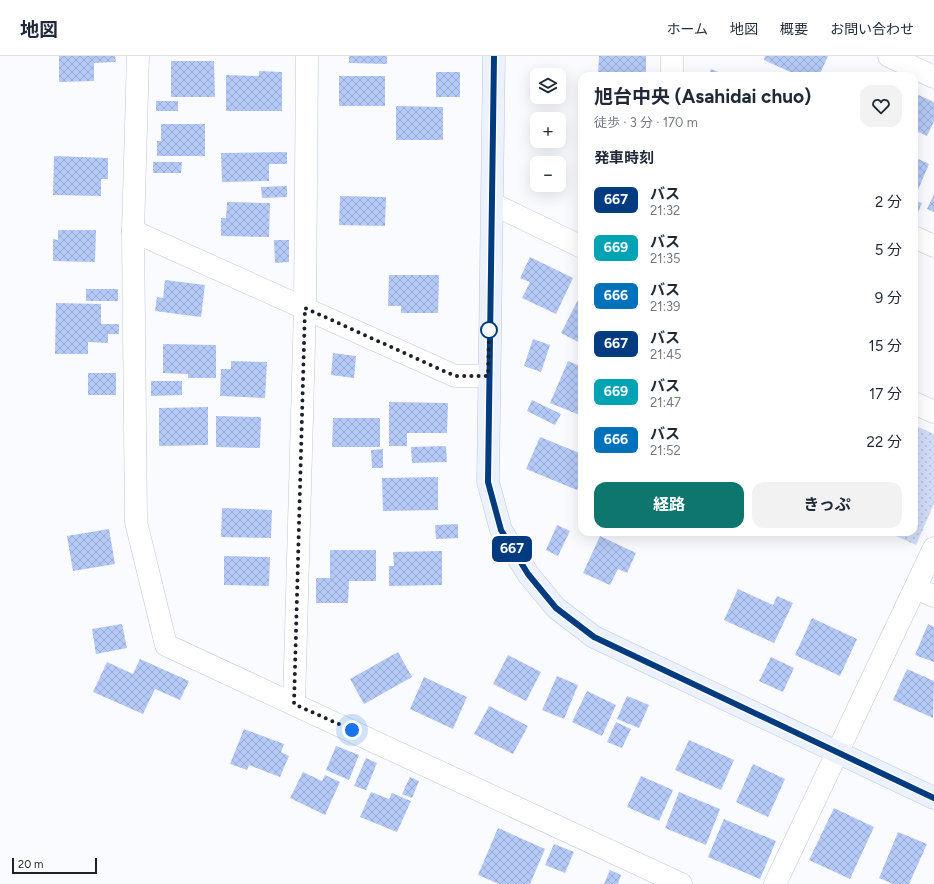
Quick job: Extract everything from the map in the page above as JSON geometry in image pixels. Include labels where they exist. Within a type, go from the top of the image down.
[{"type":"street","points":[[138,56],[133,230],[136,522],[166,645],[681,884]]},
{"type":"street","points":[[294,704],[305,308],[307,56]]},
{"type":"street","points":[[494,56],[493,204],[488,376],[488,482],[501,530],[528,574],[556,608],[594,637],[934,798]]},
{"type":"street","points":[[672,56],[672,72]]},
{"type":"street","points":[[888,56],[934,77]]},
{"type":"street","points":[[493,204],[578,245]]},
{"type":"street","points":[[133,230],[455,376],[488,376]]},
{"type":"street","points":[[918,239],[934,246]]},
{"type":"street","points":[[918,405],[934,412]]},
{"type":"street","points":[[775,884],[837,753],[925,592],[934,548]]},
{"type":"shaded area","points":[[918,427],[934,434],[934,504],[916,545],[896,536],[918,536]]},
{"type":"building","points":[[59,56],[115,56],[116,62],[94,63],[94,81],[59,82]]},
{"type":"building","points":[[349,56],[387,56],[387,64],[349,63]]},
{"type":"building","points":[[599,56],[646,56],[646,72],[598,72]]},
{"type":"building","points":[[765,56],[828,56],[821,72],[790,72],[764,60]]},
{"type":"building","points":[[171,61],[214,61],[215,97],[171,97]]},
{"type":"building","points":[[711,69],[718,72],[710,72]]},
{"type":"building","points":[[259,71],[282,72],[282,111],[226,111],[226,75],[259,76]]},
{"type":"building","points":[[436,72],[460,72],[460,97],[436,97]]},
{"type":"building","points":[[339,76],[385,76],[385,106],[339,106]]},
{"type":"building","points":[[918,95],[934,102],[934,121],[927,136],[918,132]]},
{"type":"building","points":[[156,101],[178,101],[178,111],[156,111]]},
{"type":"building","points":[[396,106],[443,107],[443,140],[396,140]]},
{"type":"building","points":[[161,124],[205,124],[205,156],[157,156],[157,141],[161,141]]},
{"type":"building","points":[[287,152],[287,164],[269,164],[269,181],[222,182],[221,153]]},
{"type":"building","points":[[54,156],[108,158],[108,179],[101,179],[101,196],[53,195]]},
{"type":"building","points":[[918,159],[929,164],[918,190]]},
{"type":"building","points":[[153,162],[182,162],[181,173],[153,173]]},
{"type":"building","points":[[287,186],[287,197],[262,198],[261,187]]},
{"type":"building","points":[[934,194],[934,212],[927,209]]},
{"type":"building","points":[[340,196],[386,197],[385,226],[339,225]]},
{"type":"building","points":[[227,202],[270,203],[269,237],[221,236],[221,218],[226,218]]},
{"type":"building","points":[[918,202],[922,203],[918,212]]},
{"type":"building","points":[[58,230],[96,230],[95,262],[53,261],[53,239],[58,240]]},
{"type":"building","points":[[274,240],[289,240],[289,262],[275,263]]},
{"type":"building","points":[[530,257],[573,278],[556,314],[522,298],[530,282],[520,278]]},
{"type":"building","points":[[389,275],[439,275],[438,313],[401,313],[401,306],[388,306]]},
{"type":"building","points":[[165,280],[205,285],[201,317],[155,311],[157,297],[163,298]]},
{"type":"building","points":[[86,289],[118,289],[118,301],[86,301]]},
{"type":"building","points":[[578,300],[578,342],[561,333]]},
{"type":"building","points":[[56,303],[101,304],[101,324],[119,324],[119,334],[108,334],[108,343],[88,342],[88,354],[55,354]]},
{"type":"building","points":[[533,339],[550,345],[541,372],[524,366]]},
{"type":"building","points":[[163,344],[216,345],[216,378],[188,378],[188,374],[163,373]]},
{"type":"building","points":[[333,353],[356,356],[354,378],[331,375]]},
{"type":"building","points":[[231,361],[267,362],[265,398],[220,396],[221,369],[231,369]]},
{"type":"building","points":[[568,361],[578,365],[578,414],[550,403]]},
{"type":"building","points":[[88,373],[116,373],[116,395],[88,395]]},
{"type":"building","points":[[151,381],[182,381],[182,395],[151,396]]},
{"type":"building","points":[[532,400],[561,414],[555,425],[527,411]]},
{"type":"building","points":[[389,402],[448,403],[447,433],[407,433],[407,446],[389,446]]},
{"type":"building","points":[[208,407],[208,445],[159,446],[159,408]]},
{"type":"building","points":[[216,416],[261,417],[260,448],[216,447]]},
{"type":"building","points":[[333,418],[380,418],[380,447],[332,447]]},
{"type":"building","points":[[540,437],[578,452],[578,488],[577,490],[526,469]]},
{"type":"building","points":[[446,446],[447,462],[412,463],[411,447]]},
{"type":"building","points":[[383,449],[383,468],[372,468],[371,450]]},
{"type":"building","points":[[438,477],[438,510],[383,511],[382,478]]},
{"type":"building","points":[[222,508],[272,510],[271,538],[221,537]]},
{"type":"building","points":[[458,524],[458,538],[436,539],[435,525]]},
{"type":"building","points":[[557,525],[570,531],[558,556],[546,550]]},
{"type":"building","points":[[109,529],[115,564],[73,571],[67,536]]},
{"type":"building","points":[[600,536],[636,553],[627,573],[618,569],[610,585],[583,573]]},
{"type":"building","points":[[330,550],[376,550],[376,581],[349,581],[348,603],[316,603],[316,578],[330,578]]},
{"type":"building","points":[[442,551],[442,585],[389,586],[389,566],[394,566],[393,552]]},
{"type":"building","points":[[224,556],[270,557],[269,586],[224,585]]},
{"type":"building","points":[[738,589],[773,605],[777,596],[793,603],[774,643],[724,620]]},
{"type":"building","points":[[812,618],[857,639],[840,676],[795,655]]},
{"type":"building","points":[[122,624],[127,648],[96,654],[92,629]]},
{"type":"building","points":[[928,624],[934,627],[934,662],[915,655]]},
{"type":"building","points":[[398,652],[412,677],[364,704],[350,679]]},
{"type":"building","points":[[508,655],[541,672],[526,701],[493,684]]},
{"type":"building","points":[[771,657],[794,668],[783,692],[759,681]]},
{"type":"building","points":[[140,659],[189,681],[180,700],[155,689],[143,714],[93,692],[107,662],[133,674]]},
{"type":"building","points":[[907,669],[934,681],[933,718],[893,700]]},
{"type":"building","points":[[557,676],[578,685],[564,719],[542,710]]},
{"type":"building","points":[[424,677],[467,697],[453,729],[410,709]]},
{"type":"building","points":[[587,691],[616,705],[602,736],[572,722]]},
{"type":"building","points":[[627,696],[649,705],[639,728],[617,719]]},
{"type":"building","points":[[489,706],[528,726],[513,754],[474,734]]},
{"type":"building","points":[[616,722],[631,729],[622,748],[607,742]]},
{"type":"building","points":[[244,729],[284,744],[281,752],[289,756],[280,777],[249,765],[247,770],[230,764]]},
{"type":"building","points":[[689,740],[734,760],[721,790],[675,770]]},
{"type":"building","points":[[336,746],[359,755],[349,780],[326,770]]},
{"type":"building","points":[[366,758],[377,763],[366,790],[354,786]]},
{"type":"building","points":[[753,764],[785,779],[768,817],[736,802]]},
{"type":"building","points":[[303,772],[322,781],[325,775],[340,782],[325,815],[290,798]]},
{"type":"building","points":[[641,776],[673,790],[659,821],[627,807]]},
{"type":"building","points":[[410,777],[419,781],[412,798],[402,794]]},
{"type":"building","points":[[371,792],[389,799],[392,793],[411,801],[397,832],[360,817]]},
{"type":"building","points":[[679,792],[720,809],[706,845],[665,828]]},
{"type":"building","points":[[834,808],[874,827],[850,879],[809,860]]},
{"type":"building","points":[[724,819],[776,841],[760,879],[708,857]]},
{"type":"building","points":[[498,828],[545,849],[530,884],[499,884],[478,875]]},
{"type":"building","points":[[898,832],[927,844],[909,884],[893,884],[879,878]]},
{"type":"building","points":[[554,844],[574,852],[565,873],[545,865]]},
{"type":"building","points":[[610,870],[621,875],[618,884],[604,884]]},
{"type":"bus line","name":"667","points":[[494,56],[493,204],[488,376],[488,482],[501,530],[528,574],[556,608],[594,637],[934,798]]},
{"type":"route","points":[[352,730],[294,704],[305,308],[455,376],[488,376],[489,330]]}]
